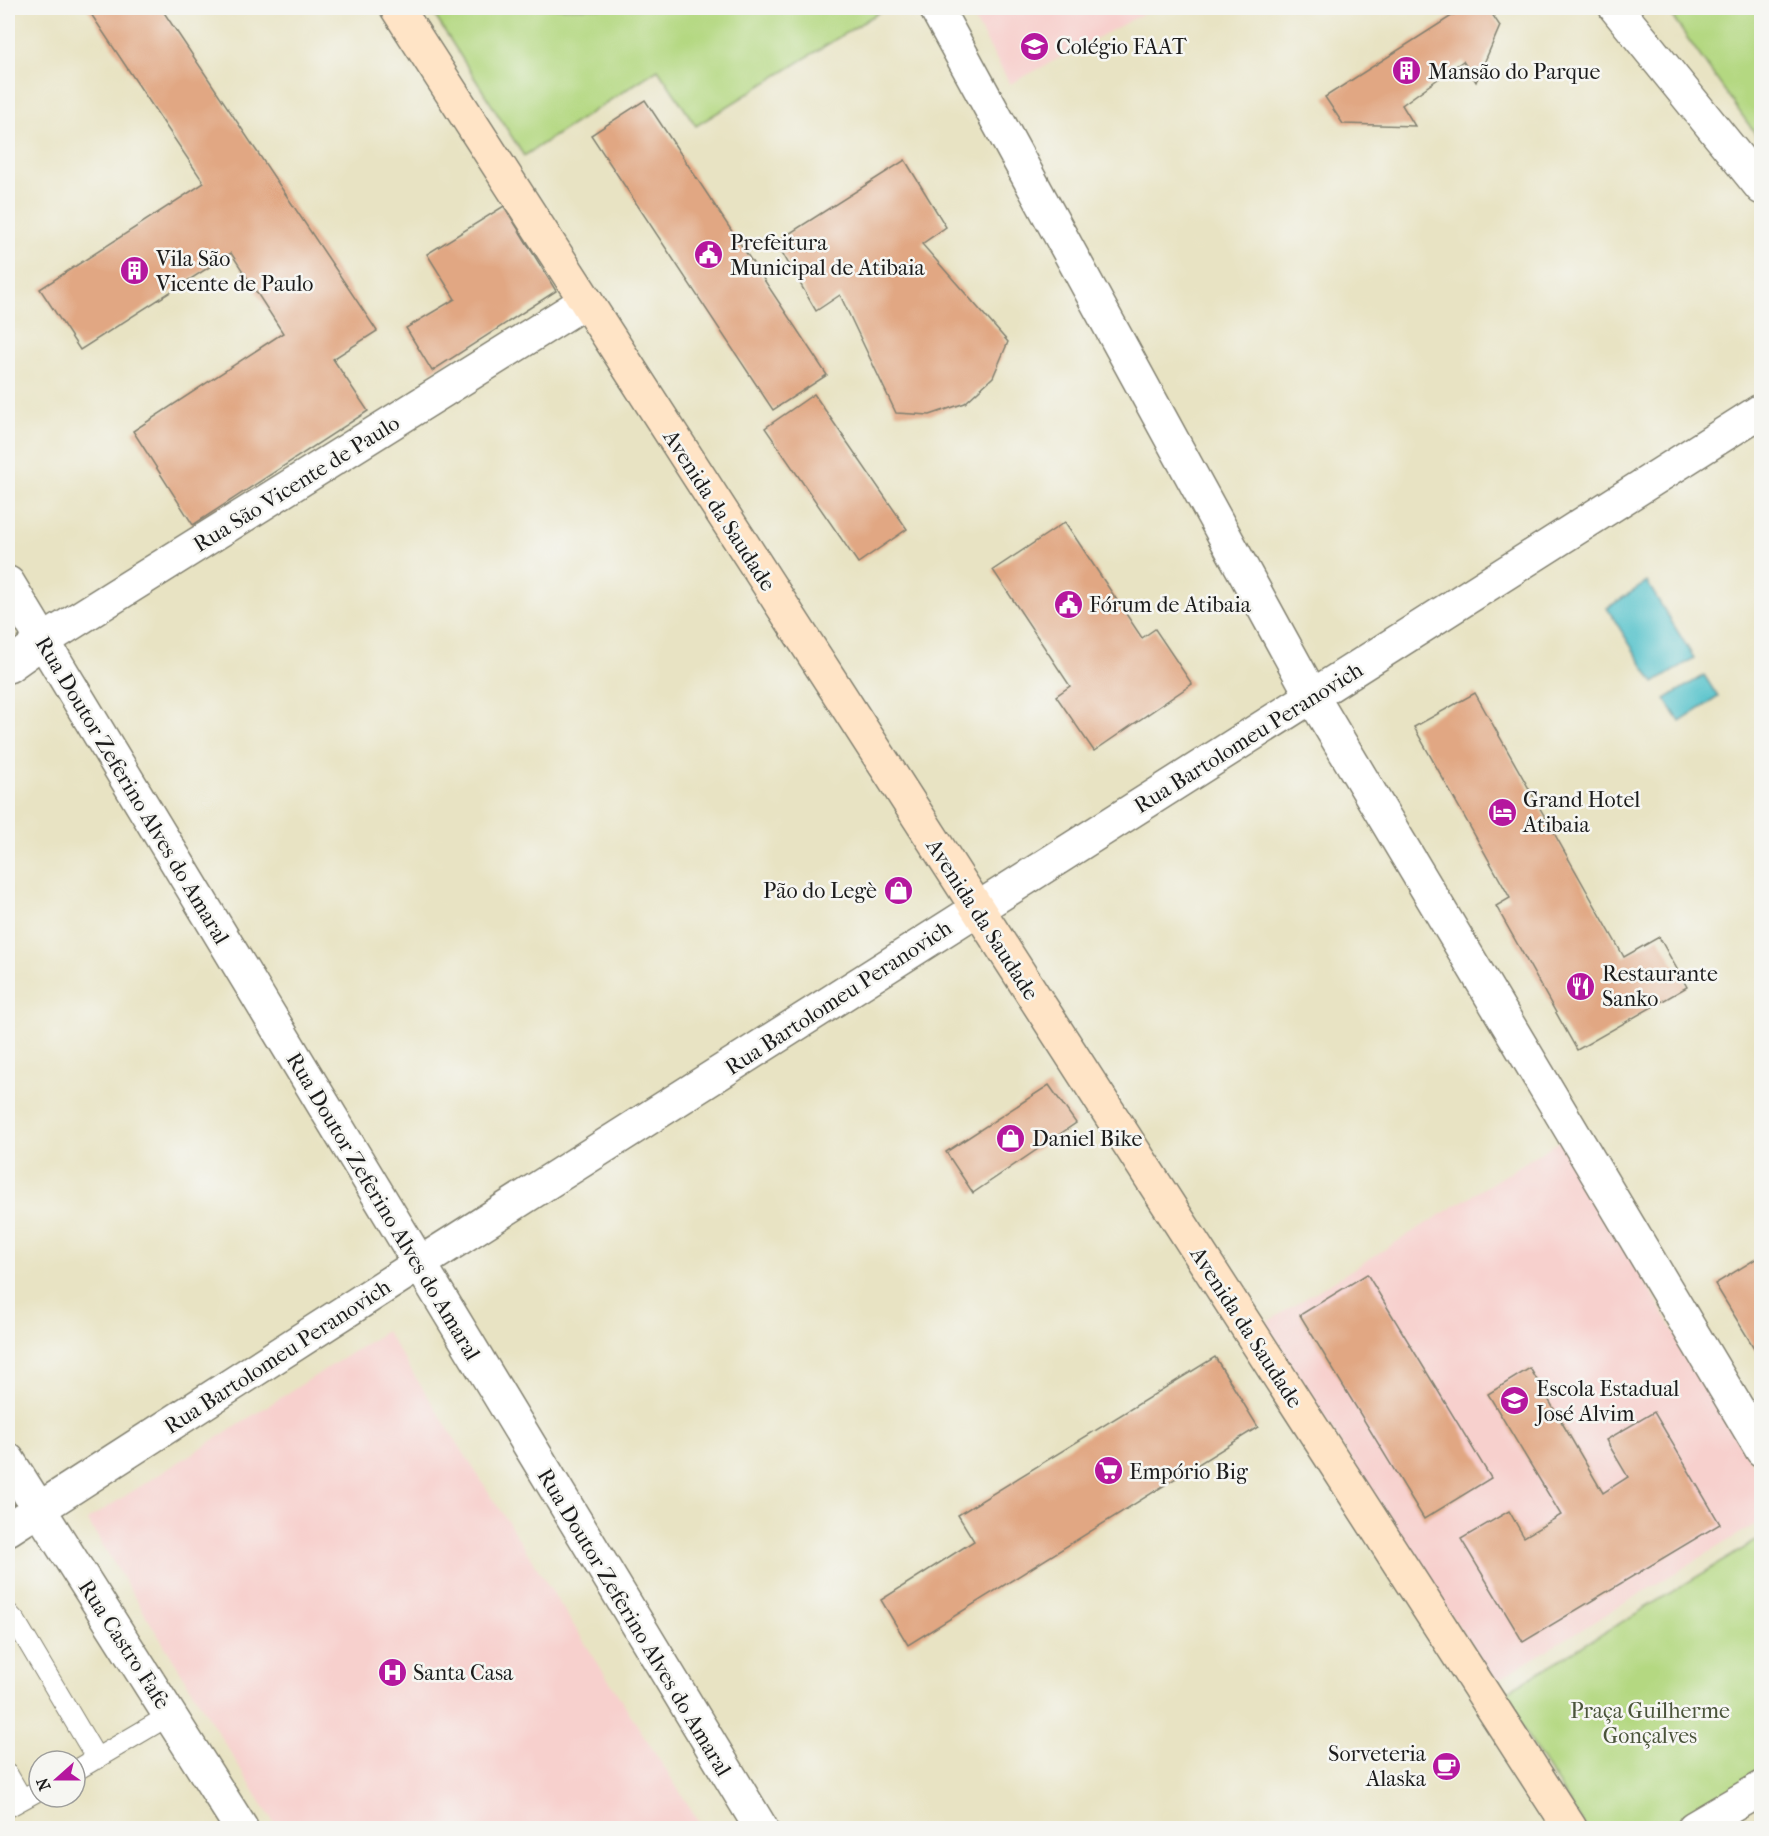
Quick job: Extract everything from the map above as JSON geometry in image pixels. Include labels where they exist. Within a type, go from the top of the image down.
[{"type":"main road","name":"Avenida da Saudade","points":[[397,8],[1570,1828]]},
{"type":"street","points":[[936,8],[1312,696],[1761,1450]]},
{"type":"street","points":[[1616,8],[1761,188]]},
{"type":"street","name":"Rua São Vicente de Paulo","points":[[8,666],[43,641],[586,301]]},
{"type":"street","name":"Rua Bartolomeu Peranovich","points":[[8,1529],[419,1264],[1761,410]]},
{"type":"street","name":"Rua Doutor Zeferino Alves do Amaral","points":[[8,583],[758,1828]]},
{"type":"street","name":"Rua Castro Fafe","points":[[8,1460],[241,1828]]},
{"type":"street","points":[[1694,1828],[1761,1788]]},
{"type":"lane","points":[[8,1613],[16,1622],[97,1759]]},
{"type":"lane","points":[[87,1764],[170,1715]]},
{"type":"lane","points":[[8,1775],[23,1799]]},
{"type":"shaded area","name":"Colégio FAAT","points":[[968,8],[1154,8],[1010,84]]},
{"type":"shaded area","name":"Escola Estadual José Alvim","points":[[1561,1140],[1761,1478],[1761,1521],[1494,1682],[1264,1324]]},
{"type":"shaded area","name":"Santa Casa","points":[[386,1331],[701,1825],[695,1828],[277,1828],[87,1520]]},
{"type":"green space","points":[[430,8],[886,8],[696,126],[658,69],[524,156]]},
{"type":"green space","points":[[1666,8],[1761,8],[1761,142]]},
{"type":"green space","name":"Praça Guilherme Gonçalves","points":[[1761,1538],[1761,1775],[1671,1828],[1586,1828],[1501,1695]]},
{"type":"water","points":[[1647,582],[1694,658],[1654,683],[1607,608]]},
{"type":"water","points":[[1704,675],[1718,697],[1680,722],[1665,699]]},
{"type":"building","name":"Vila São Vicente de Paulo","points":[[87,8],[161,8],[377,331],[333,359],[368,411],[193,525],[133,431],[283,333],[231,253],[80,350],[40,289],[204,183]]},
{"type":"building","name":"Mansão do Parque","points":[[1464,8],[1488,8],[1500,26],[1476,82],[1463,61],[1402,105],[1415,126],[1343,124],[1325,97]]},
{"type":"building","name":"Prefeitura Municipal de Atibaia","points":[[645,100],[827,375],[773,410],[591,135]]},
{"type":"building","points":[[905,160],[946,227],[922,244],[1008,342],[993,377],[965,403],[930,415],[896,413],[840,295],[816,311],[776,242]]},
{"type":"building","points":[[504,206],[556,291],[432,371],[406,328],[455,299],[427,254]]},
{"type":"building","points":[[814,394],[907,529],[858,563],[765,428]]},
{"type":"building","name":"Fórum de Atibaia","points":[[1065,522],[1142,638],[1155,629],[1192,684],[1094,751],[1056,696],[1070,686],[993,570]]},
{"type":"building","name":"Grand Hotel Atibaia","points":[[1475,693],[1624,957],[1659,937],[1687,987],[1577,1050],[1496,906],[1510,898],[1414,727]]},
{"type":"building","name":"Daniel Bike","points":[[1049,1085],[1076,1123],[973,1193],[946,1152]]},
{"type":"building","points":[[1762,1255],[1762,1361],[1715,1284]]},
{"type":"building","points":[[1367,1274],[1491,1478],[1424,1519],[1300,1315]]},
{"type":"building","name":"Empório Big","points":[[1215,1357],[1258,1427],[908,1645],[881,1600],[974,1541],[958,1515]]},
{"type":"building","points":[[1530,1368],[1603,1493],[1628,1477],[1606,1440],[1654,1412],[1720,1524],[1523,1642],[1461,1539],[1509,1511],[1524,1537],[1561,1515],[1488,1394]]},
{"type":"place","name":"Colégio FAAT","points":[[1035,46]]},
{"type":"place","name":"Mansão do Parque","points":[[1407,71]]},
{"type":"place","name":"Prefeitura Municipal de Atibaia","points":[[709,255]]},
{"type":"place","name":"Vila São Vicente de Paulo","points":[[135,271]]},
{"type":"place","name":"Fórum de Atibaia","points":[[1068,604]]},
{"type":"place","name":"Grand Hotel Atibaia","points":[[1502,812]]},
{"type":"place","name":"Pão do Legè","points":[[898,890]]},
{"type":"place","name":"Restaurante Sanko","points":[[1581,986]]},
{"type":"place","name":"Daniel Bike","points":[[1011,1138]]},
{"type":"place","name":"Escola Estadual José Alvim","points":[[1515,1401]]},
{"type":"place","name":"Empório Big","points":[[1108,1471]]},
{"type":"place","name":"Santa Casa","points":[[392,1672]]},
{"type":"place","name":"Sorveteria Alaska","points":[[1447,1766]]}]
